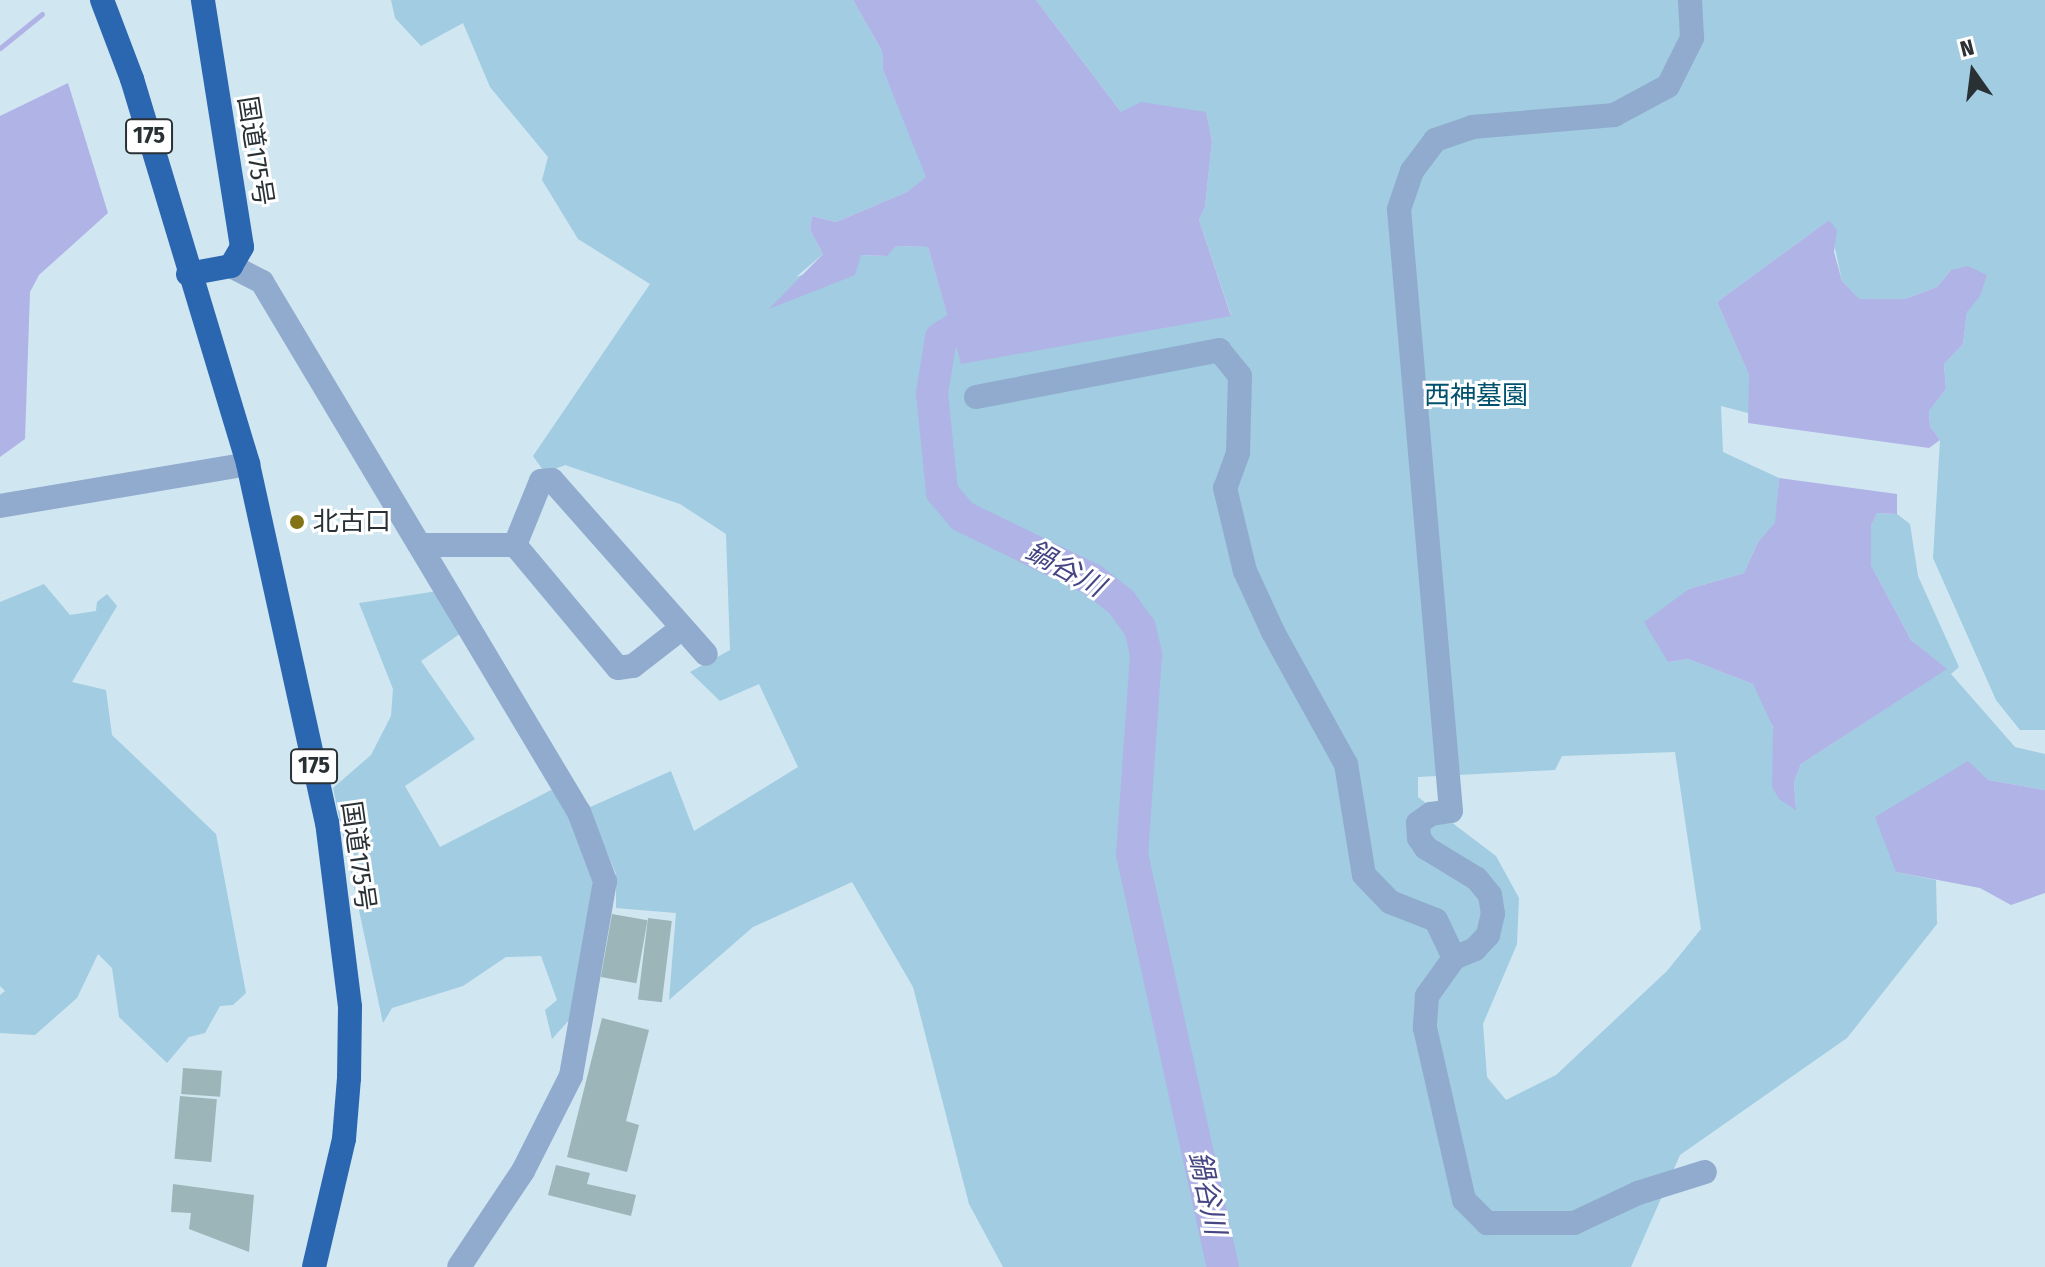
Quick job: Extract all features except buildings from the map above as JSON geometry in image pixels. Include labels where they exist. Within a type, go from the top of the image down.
[{"type":"highway","name":"国道175号","points":[[102,0],[132,79],[188,274],[248,464],[327,822],[350,1007],[344,1139],[314,1267]]},
{"type":"highway","name":"国道175号","points":[[203,0],[242,247],[231,266]]},
{"type":"highway","points":[[188,274],[231,266]]},
{"type":"street","points":[[1690,0],[1692,38],[1668,86],[1614,115],[1472,127],[1435,140],[1412,171],[1399,209],[1451,811],[1431,814],[1418,823],[1419,838],[1426,848],[1477,879],[1490,895],[1493,914],[1481,942],[1454,958],[1427,996],[1425,1028],[1464,1200],[1487,1223],[1574,1223],[1638,1193],[1705,1172]]},
{"type":"street","points":[[231,266],[262,282],[579,812],[605,881],[571,1076],[523,1171],[459,1267]]},
{"type":"street","points":[[976,397],[1219,350],[1240,376],[1242,399],[1238,453],[1225,488],[1245,571],[1273,632],[1346,764],[1364,875],[1390,902],[1436,920],[1454,958]]},
{"type":"street","points":[[0,506],[248,464]]},
{"type":"street","points":[[515,545],[541,481],[552,480],[706,654]]},
{"type":"street","points":[[420,545],[515,545]]},
{"type":"street","points":[[515,545],[618,668],[633,666],[682,628]]},
{"type":"green space","name":"西神墓園","points":[[391,0],[853,0],[882,51],[883,70],[927,177],[907,192],[836,222],[812,216],[810,230],[823,254],[796,277],[861,255],[886,256],[896,246],[928,247],[961,363],[1231,315],[1199,220],[1205,207],[1212,141],[1206,113],[1121,112],[1036,0],[2045,0],[2045,730],[2020,730],[1996,700],[1933,558],[1940,440],[1930,426],[1929,411],[1946,389],[1944,364],[1963,344],[1967,312],[1981,289],[1951,270],[1937,287],[1905,299],[1858,299],[1842,281],[1829,220],[1717,302],[1749,375],[1752,414],[1721,406],[1723,452],[1779,478],[1776,523],[1758,542],[1744,573],[1689,589],[1668,662],[1688,659],[1753,684],[1767,707],[1796,809],[1794,782],[1801,764],[1946,669],[1911,640],[1871,565],[1871,526],[1877,513],[1897,514],[1910,524],[1918,576],[1959,667],[1951,674],[2015,747],[2045,754],[2045,790],[1988,780],[1896,872],[1936,880],[1937,924],[1847,1038],[1680,1155],[1631,1267],[1003,1267],[969,1204],[913,987],[852,882],[753,927],[669,1000],[676,913],[616,908],[616,874],[588,808],[671,771],[694,831],[798,767],[759,684],[720,701],[690,672],[730,650],[726,534],[680,504],[565,465],[545,473],[533,456],[650,284],[578,239],[542,180],[548,157],[490,87],[463,23],[421,46],[395,18]],"holes":[[[1675,752],[1701,929],[1667,971],[1556,1075],[1506,1100],[1487,1077],[1483,1024],[1517,944],[1519,898],[1496,856],[1418,797],[1418,777],[1555,770],[1562,756]]]},
{"type":"green space","points":[[44,584],[70,615],[96,611],[97,602],[107,594],[117,606],[72,682],[106,690],[112,735],[216,834],[246,993],[233,1005],[220,1006],[205,1033],[189,1037],[167,1063],[119,1017],[112,968],[98,954],[77,998],[35,1035],[0,1033],[0,995],[5,991],[0,986],[0,602]]},
{"type":"green space","points":[[438,591],[464,631],[421,661],[475,739],[405,786],[440,847],[557,787],[595,857],[580,1008],[552,1039],[545,1010],[557,1000],[541,956],[506,957],[463,986],[392,1008],[383,1023],[333,788],[371,755],[391,716],[393,689],[359,603]]},
{"type":"shaded area","points":[[853,0],[1036,0],[1121,112],[1141,102],[1206,112],[1212,141],[1205,207],[1199,220],[1231,316],[961,364],[928,247],[896,246],[887,256],[861,255],[855,275],[769,309],[823,254],[810,230],[812,216],[836,222],[907,192],[926,177],[883,70],[882,51]]},
{"type":"shaded area","points":[[68,83],[108,213],[39,275],[30,292],[25,439],[0,457],[0,116]]},
{"type":"shaded area","points":[[1829,220],[1837,230],[1834,252],[1842,281],[1859,299],[1905,299],[1937,287],[1951,270],[1968,266],[1987,275],[1980,296],[1967,312],[1963,344],[1944,364],[1946,389],[1929,411],[1930,426],[1940,440],[1929,448],[1748,423],[1749,375],[1717,302]]},
{"type":"shaded area","points":[[1779,478],[1897,494],[1897,514],[1877,513],[1871,526],[1871,565],[1911,640],[1947,669],[1801,764],[1794,782],[1796,810],[1779,799],[1772,787],[1773,727],[1753,684],[1688,659],[1668,662],[1644,622],[1689,589],[1744,573],[1758,542],[1775,523]]},
{"type":"shaded area","points":[[1968,761],[1988,780],[2045,790],[2045,893],[2011,905],[1980,888],[1896,872],[1875,817]]},
{"type":"waterway","points":[[0,48],[42,14]]},
{"type":"waterway","name":"鍋谷川","points":[[987,309],[941,338],[932,393],[942,492],[962,516],[1093,580],[1121,602],[1140,628],[1146,655],[1132,854],[1223,1267]]},
{"type":"place","name":"北古口","points":[[297,522]]}]
